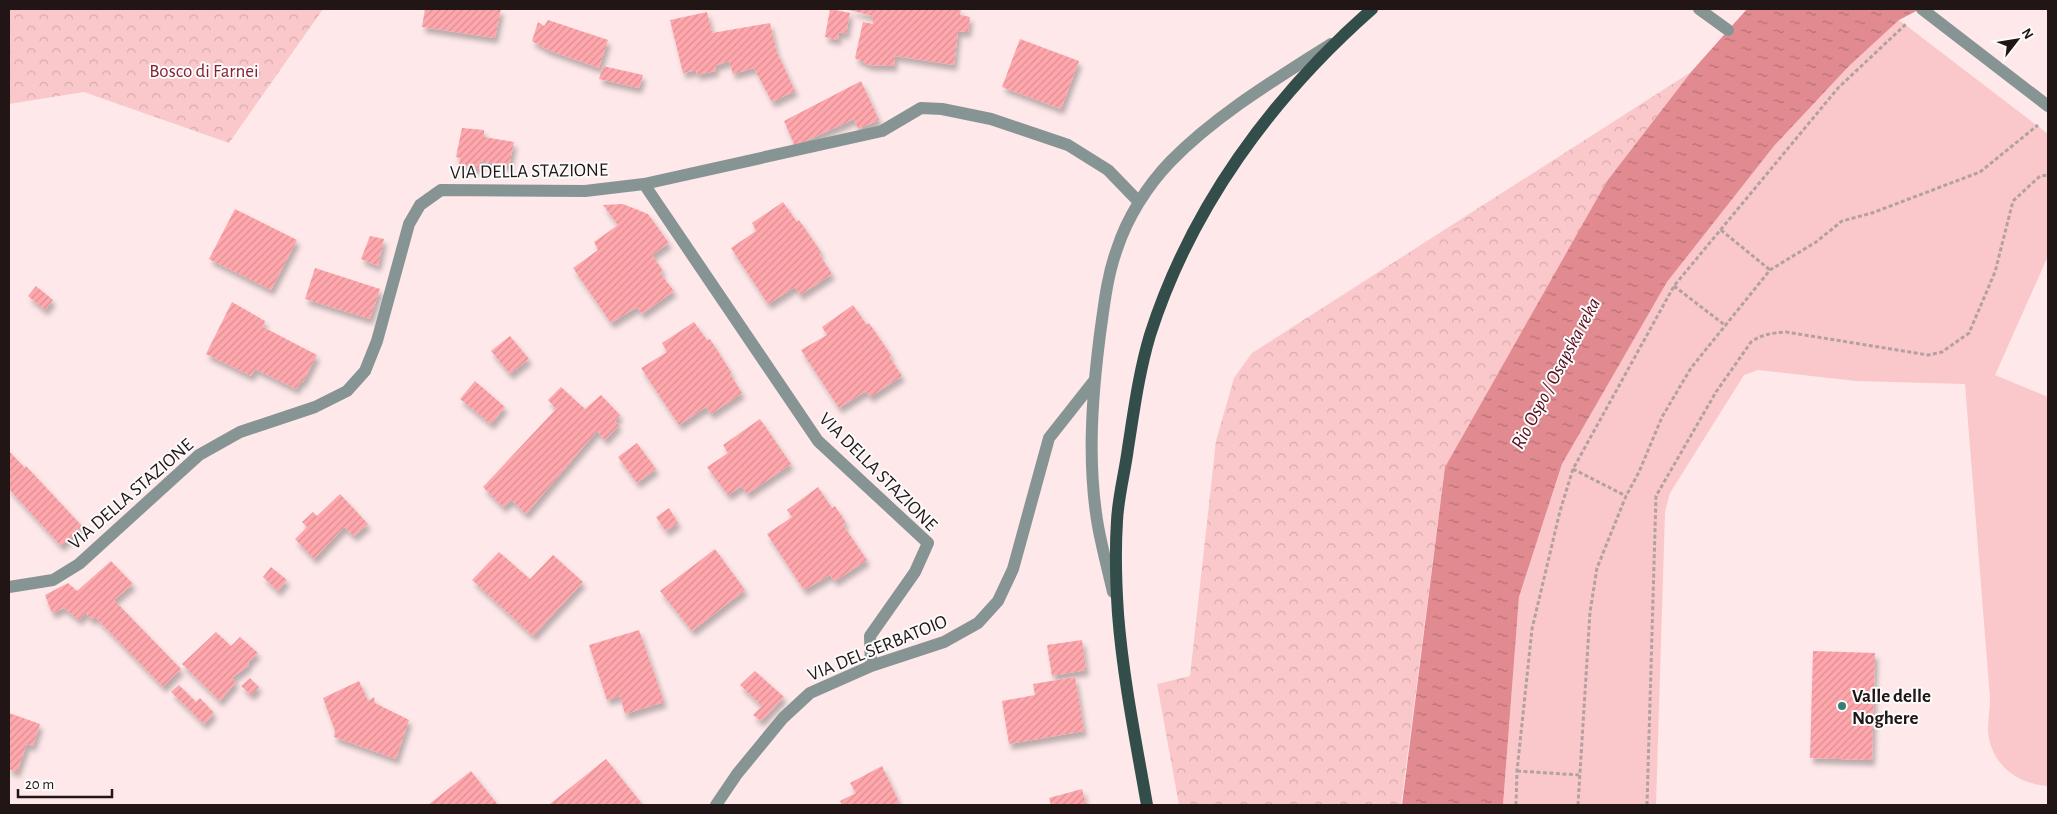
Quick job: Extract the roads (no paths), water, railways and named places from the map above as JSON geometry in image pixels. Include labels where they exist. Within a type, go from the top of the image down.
[{"type":"main road","points":[[1147,805],[1132,718],[1118,613],[1117,521],[1138,387],[1150,336],[1176,265],[1212,197],[1254,133],[1336,41],[1372,9]]},
{"type":"street","points":[[1699,9],[1728,30]]},
{"type":"street","points":[[1922,9],[2048,106]]},
{"type":"street","points":[[1118,613],[1098,525],[1092,456],[1094,381],[1104,300],[1117,248],[1139,202],[1170,163],[1213,126],[1267,85],[1336,41]]},
{"type":"street","name":"VIA DELLA STAZIONE","points":[[9,587],[53,580],[79,564],[199,455],[240,432],[316,407],[347,391],[365,371],[377,342],[409,224],[420,205],[441,190],[585,191],[644,184],[882,131],[921,108],[942,109],[991,119],[1068,145],[1108,170],[1139,202]]},
{"type":"street","name":"VIA DELLA STAZIONE","points":[[644,184],[818,441],[928,543],[915,572],[870,636],[870,666]]},
{"type":"street","name":"VIA DEL SERBATOIO","points":[[716,805],[737,774],[783,718],[810,693],[870,666],[944,642],[978,622],[998,601],[1013,569],[1048,438],[1094,381]]},
{"type":"water","name":"Rio Ospo / Osapska reka","points":[[1747,9],[1920,9],[1899,20],[1849,66],[1774,146],[1667,282],[1562,464],[1519,597],[1503,805],[1402,805],[1445,467],[1607,181],[1691,72]]},
{"type":"place","name":"Valle delle Noghere","points":[[1842,706]]},
{"type":"park label","name":"Bosco di Farnei","points":[[204,70]]}]
